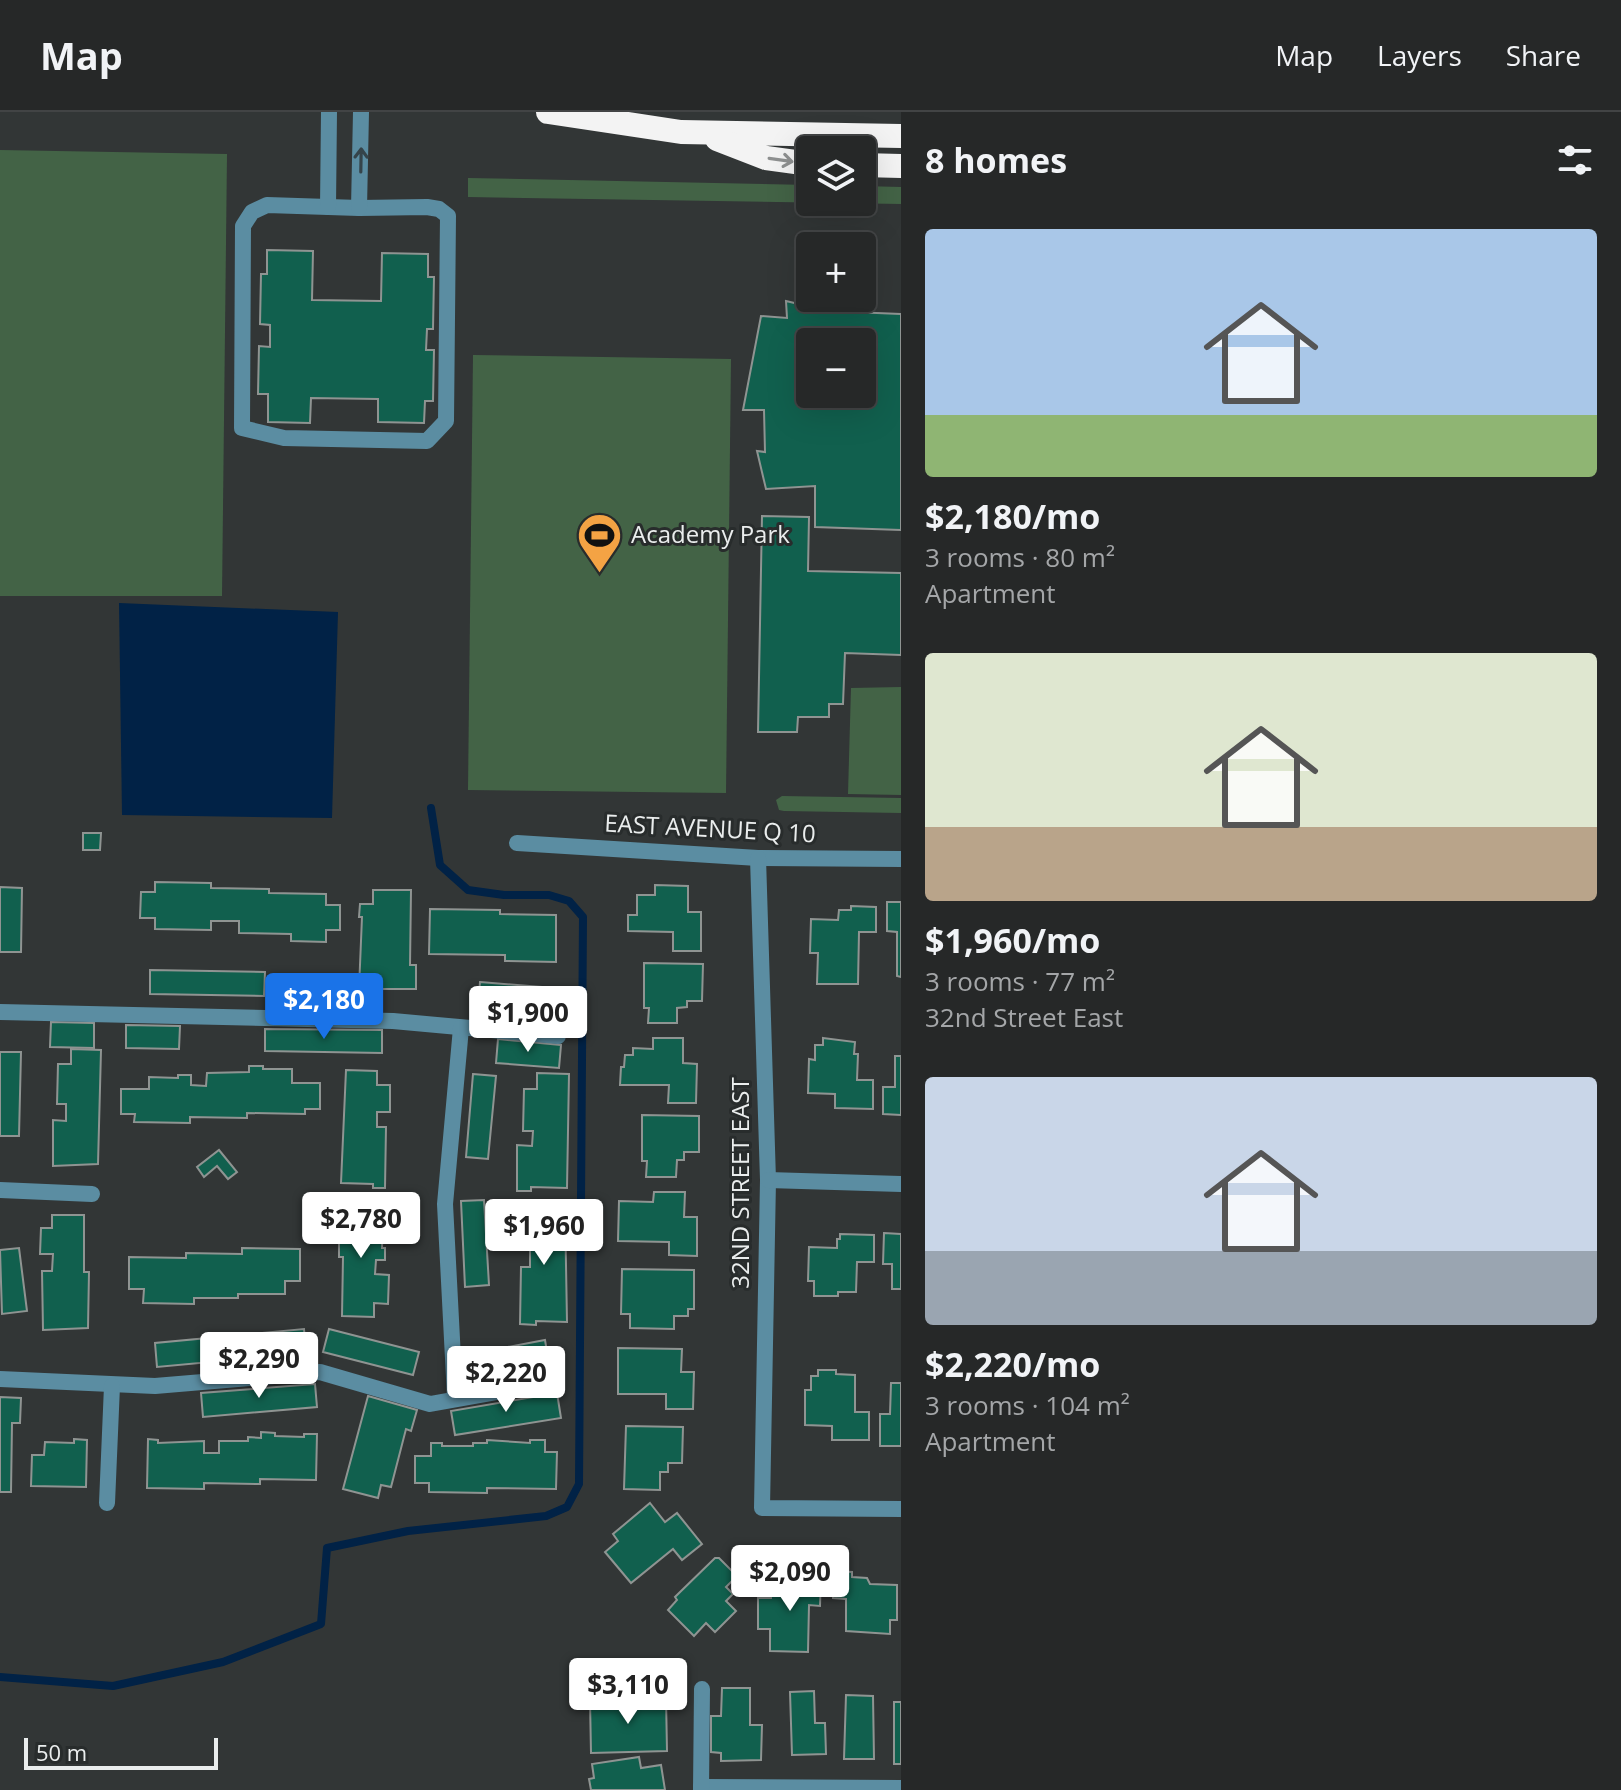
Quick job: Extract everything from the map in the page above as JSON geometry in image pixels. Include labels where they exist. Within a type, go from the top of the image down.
[{"type":"highway","points":[[548,112],[681,132],[901,136]]},
{"type":"highway","points":[[700,132],[766,158],[796,162]]},
{"type":"highway","points":[[876,165],[901,166]]},
{"type":"street","points":[[328,207],[329,112]]},
{"type":"street","points":[[359,208],[361,112]]},
{"type":"street","points":[[267,205],[359,208],[427,207],[439,209],[448,216],[446,421],[427,441],[284,438],[242,428],[243,226],[252,212],[267,205]]},
{"type":"street","name":"EAST AVENUE Q 10","points":[[517,843],[758,858],[901,859]]},
{"type":"street","name":"32ND STREET EAST","points":[[758,858],[768,1180],[762,1508],[901,1509]]},
{"type":"street","points":[[0,1012],[393,1021],[558,1036]]},
{"type":"street","points":[[455,1397],[445,1204],[461,1028]]},
{"type":"street","points":[[768,1180],[901,1184]]},
{"type":"street","points":[[0,1190],[92,1194]]},
{"type":"street","points":[[0,1379],[155,1386],[320,1372],[430,1404],[455,1397],[552,1382]]},
{"type":"street","points":[[107,1503],[112,1386]]},
{"type":"street","points":[[702,1689],[701,1789],[901,1788]]},
{"type":"green space","points":[[0,150],[227,154],[222,596],[0,596]]},
{"type":"green space","points":[[468,178],[796,185],[796,202],[468,197]]},
{"type":"green space","points":[[876,186],[901,187],[901,204],[876,204]]},
{"type":"green space","name":"Academy Park","points":[[473,355],[731,359],[726,793],[468,790]]},
{"type":"green space","points":[[901,687],[901,795],[848,794],[851,688]]},
{"type":"green space","points":[[782,796],[901,798],[901,813],[784,811],[779,810],[776,800]]},
{"type":"water","points":[[119,603],[338,612],[332,818],[122,815]]},
{"type":"building","points":[[267,250],[313,251],[312,300],[381,301],[382,253],[428,254],[428,277],[434,277],[433,329],[427,329],[426,350],[434,350],[433,401],[425,401],[424,423],[378,422],[378,399],[311,398],[310,423],[268,422],[268,394],[258,394],[259,346],[270,347],[270,325],[260,324],[261,274],[267,274]]},
{"type":"building","points":[[786,301],[796,303],[796,312],[901,314],[901,530],[815,527],[815,486],[766,489],[757,451],[765,452],[764,410],[743,410],[761,316],[787,318]]},
{"type":"building","points":[[762,516],[809,517],[808,571],[901,573],[901,655],[845,653],[843,704],[829,704],[829,717],[798,717],[797,732],[758,732]]},
{"type":"building","points":[[83,833],[101,833],[100,850],[83,850]]},
{"type":"building","points":[[155,882],[211,883],[211,888],[269,889],[269,893],[326,894],[326,905],[340,905],[340,930],[326,930],[326,942],[291,941],[291,934],[239,933],[239,921],[211,921],[211,930],[155,929],[155,918],[140,918],[141,892],[155,892]]},
{"type":"building","points":[[655,885],[688,886],[688,912],[701,912],[701,951],[673,951],[673,932],[628,931],[628,915],[637,915],[637,895],[655,895]]},
{"type":"building","points":[[0,887],[22,888],[21,952],[0,952]]},
{"type":"building","points":[[373,890],[411,890],[410,965],[416,965],[416,989],[359,989],[360,904],[373,904]]},
{"type":"building","points":[[887,902],[901,902],[901,977],[897,976],[897,932],[887,931]]},
{"type":"building","points":[[851,906],[876,907],[876,932],[859,932],[858,984],[817,984],[818,953],[810,953],[811,919],[838,920],[839,910],[851,910]]},
{"type":"building","points":[[430,909],[556,915],[556,962],[505,961],[505,955],[429,954]]},
{"type":"building","points":[[644,963],[703,964],[702,1001],[687,1001],[687,1007],[677,1008],[677,1023],[648,1023],[649,1008],[644,1008]]},
{"type":"building","points":[[150,970],[265,972],[264,996],[150,994]]},
{"type":"building","points":[[480,982],[566,989],[564,1013],[478,1006]]},
{"type":"building","points":[[51,1022],[94,1023],[94,1048],[50,1047]]},
{"type":"building","points":[[126,1025],[180,1026],[179,1049],[126,1048]]},
{"type":"building","points":[[265,1029],[382,1030],[382,1053],[265,1051]]},
{"type":"building","points":[[653,1038],[683,1038],[683,1063],[697,1064],[696,1103],[668,1103],[669,1085],[620,1085],[625,1055],[633,1055],[633,1048],[653,1049]]},
{"type":"building","points":[[823,1038],[855,1042],[857,1080],[873,1080],[873,1109],[835,1108],[835,1094],[808,1093],[809,1059],[815,1060],[815,1045],[823,1045]]},
{"type":"building","points":[[498,1039],[561,1045],[559,1068],[496,1063]]},
{"type":"building","points":[[71,1049],[101,1050],[98,1164],[53,1166],[53,1120],[66,1121],[66,1104],[57,1104],[58,1064],[71,1064]]},
{"type":"building","points":[[0,1052],[21,1052],[19,1136],[0,1136]]},
{"type":"building","points":[[895,1056],[901,1056],[901,1115],[883,1114],[883,1087],[895,1087]]},
{"type":"building","points":[[249,1066],[292,1069],[292,1083],[320,1083],[320,1109],[305,1109],[305,1114],[247,1113],[247,1118],[190,1117],[190,1123],[134,1122],[135,1114],[121,1114],[121,1089],[149,1089],[149,1077],[191,1075],[191,1085],[206,1086],[207,1073],[249,1072]]},
{"type":"building","points":[[346,1070],[377,1071],[377,1085],[390,1085],[390,1112],[377,1112],[377,1127],[386,1127],[385,1188],[373,1188],[373,1184],[341,1183]]},
{"type":"building","points":[[537,1073],[569,1074],[567,1188],[531,1187],[531,1191],[517,1191],[517,1145],[532,1146],[533,1131],[523,1131],[524,1089],[537,1089]]},
{"type":"building","points":[[473,1074],[496,1076],[488,1159],[466,1157]]},
{"type":"building","points":[[642,1115],[699,1116],[699,1152],[684,1152],[684,1160],[677,1160],[676,1177],[646,1177],[647,1161],[642,1161]]},
{"type":"building","points":[[219,1150],[237,1172],[228,1179],[217,1166],[204,1177],[197,1167]]},
{"type":"building","points":[[654,1192],[685,1192],[684,1217],[697,1217],[697,1256],[669,1255],[669,1242],[618,1241],[619,1201],[653,1202]]},
{"type":"building","points":[[484,1200],[489,1285],[465,1287],[461,1201]]},
{"type":"building","points":[[339,1203],[370,1204],[370,1218],[383,1218],[382,1248],[385,1248],[385,1260],[376,1260],[375,1274],[389,1275],[388,1304],[374,1303],[374,1317],[342,1316],[343,1257],[339,1257]]},
{"type":"building","points":[[530,1208],[565,1208],[567,1322],[520,1324],[521,1267],[530,1267],[530,1250],[517,1250],[518,1223],[530,1223]]},
{"type":"building","points":[[52,1215],[84,1215],[84,1272],[89,1272],[88,1328],[43,1330],[42,1271],[52,1271],[53,1254],[40,1254],[41,1228],[52,1228]]},
{"type":"building","points":[[884,1233],[901,1234],[901,1289],[892,1289],[892,1264],[883,1264]]},
{"type":"building","points":[[840,1234],[874,1235],[874,1262],[857,1262],[856,1292],[814,1296],[814,1281],[808,1281],[809,1247],[837,1248]]},
{"type":"building","points":[[19,1248],[27,1311],[2,1314],[0,1250]]},
{"type":"building","points":[[242,1248],[300,1249],[300,1281],[285,1281],[285,1294],[194,1298],[194,1304],[143,1303],[144,1289],[129,1289],[129,1257],[186,1258],[186,1253],[242,1254]]},
{"type":"building","points":[[622,1269],[694,1270],[694,1309],[688,1309],[688,1316],[674,1316],[674,1329],[630,1328],[630,1314],[621,1314]]},
{"type":"building","points":[[304,1329],[306,1353],[157,1367],[155,1343]]},
{"type":"building","points":[[329,1329],[419,1352],[413,1375],[323,1352]]},
{"type":"building","points":[[545,1340],[549,1364],[491,1375],[487,1351]]},
{"type":"building","points":[[618,1348],[682,1349],[681,1372],[694,1372],[693,1409],[666,1409],[666,1394],[618,1394]]},
{"type":"building","points":[[818,1370],[836,1370],[836,1374],[855,1375],[855,1412],[869,1412],[869,1440],[832,1440],[832,1426],[805,1425],[805,1390],[811,1390],[811,1376],[818,1376]]},
{"type":"building","points":[[891,1383],[901,1383],[901,1446],[880,1446],[880,1414],[890,1414]]},
{"type":"building","points":[[315,1384],[317,1407],[203,1417],[201,1393]]},
{"type":"building","points":[[557,1393],[561,1418],[455,1435],[451,1411]]},
{"type":"building","points":[[368,1396],[417,1410],[411,1431],[406,1429],[391,1487],[381,1485],[378,1498],[343,1489]]},
{"type":"building","points":[[0,1397],[21,1398],[20,1423],[12,1423],[11,1492],[0,1492]]},
{"type":"building","points":[[626,1426],[683,1427],[682,1463],[668,1463],[668,1472],[660,1472],[660,1490],[624,1489]]},
{"type":"building","points":[[261,1432],[275,1433],[275,1436],[317,1434],[316,1480],[260,1479],[260,1484],[204,1483],[204,1489],[147,1488],[148,1439],[158,1440],[158,1443],[204,1441],[204,1453],[219,1453],[219,1441],[248,1441],[248,1437],[261,1438]]},
{"type":"building","points":[[74,1439],[87,1440],[86,1487],[31,1486],[32,1455],[44,1455],[45,1442],[74,1443]]},
{"type":"building","points":[[487,1440],[530,1443],[530,1440],[545,1440],[545,1452],[557,1452],[556,1489],[487,1488],[487,1493],[429,1492],[429,1483],[415,1483],[415,1456],[431,1456],[431,1443],[473,1446],[473,1443],[487,1443]]},
{"type":"building","points":[[650,1503],[665,1522],[677,1513],[702,1544],[682,1560],[673,1549],[631,1583],[605,1552],[618,1541],[613,1534]]},
{"type":"building","points":[[715,1558],[719,1558],[737,1576],[726,1587],[733,1594],[726,1601],[736,1611],[715,1632],[706,1623],[694,1636],[668,1610],[677,1600],[675,1597]]},
{"type":"building","points":[[834,1571],[852,1572],[852,1577],[867,1578],[870,1584],[897,1585],[897,1620],[890,1620],[890,1634],[846,1631],[846,1599],[833,1598]]},
{"type":"building","points":[[789,1575],[821,1575],[820,1606],[809,1605],[808,1652],[770,1651],[770,1629],[758,1629],[758,1598],[771,1598],[771,1589],[780,1589],[780,1580],[789,1580]]},
{"type":"building","points":[[722,1688],[750,1688],[750,1725],[762,1725],[761,1760],[721,1761],[721,1753],[711,1752],[711,1716],[721,1716]]},
{"type":"building","points":[[814,1691],[815,1723],[825,1723],[826,1754],[792,1755],[790,1692]]},
{"type":"building","points":[[846,1695],[873,1696],[874,1759],[844,1759]]},
{"type":"building","points":[[666,1698],[667,1751],[591,1753],[590,1700]]},
{"type":"building","points":[[894,1702],[901,1702],[901,1764],[894,1764]]},
{"type":"building","points":[[639,1757],[641,1768],[661,1765],[665,1790],[591,1790],[589,1779],[594,1778],[592,1764]]},
{"type":"waterway","points":[[0,1677],[113,1686],[223,1662],[321,1624],[327,1548],[408,1531],[546,1516],[567,1507],[579,1484],[583,917],[569,901],[549,895],[504,895],[468,890],[440,865],[431,808]]},
{"type":"place","name":"Academy Park","points":[[600,574]]}]
